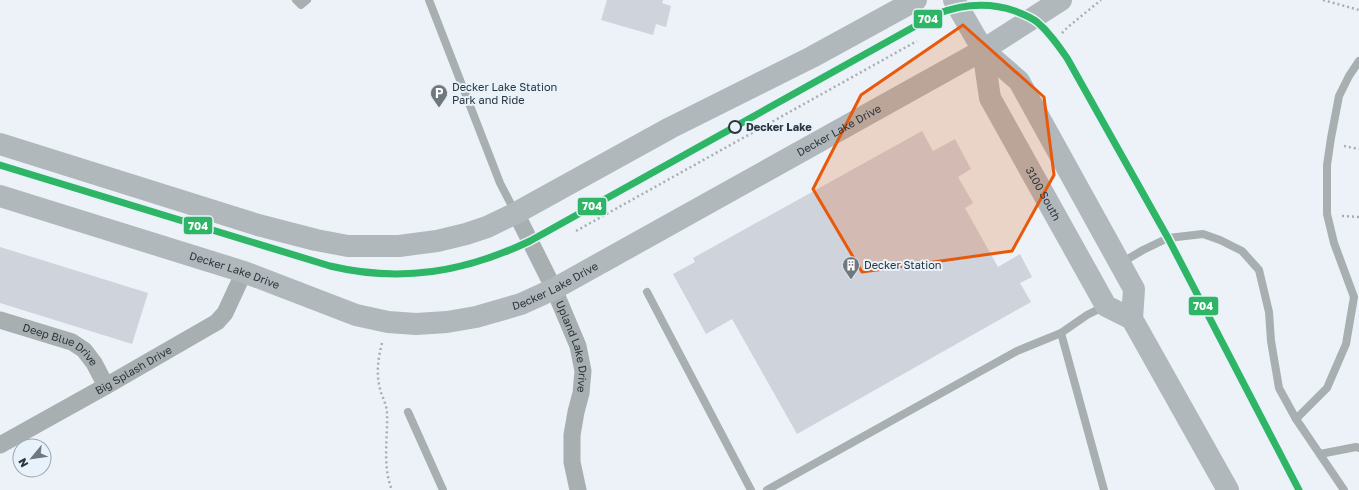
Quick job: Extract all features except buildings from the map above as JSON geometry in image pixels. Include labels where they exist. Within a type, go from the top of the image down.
[{"type":"street","points":[[0,144],[258,225],[316,240],[348,246],[399,246],[437,241],[487,227],[516,213],[670,128],[805,61],[916,0]]},
{"type":"street","name":"3100 South","points":[[954,0],[983,50],[1019,81],[1134,289],[1132,319]]},
{"type":"street","name":"Decker Lake Drive","points":[[0,196],[244,272],[356,315],[388,322],[416,324],[476,317],[521,304],[554,289],[983,50],[1061,0]]},
{"type":"street","name":"3100 South","points":[[983,50],[990,98],[1106,306]]},
{"type":"street","name":"Upland Lake Drive","points":[[516,213],[554,289],[578,346],[583,372],[581,393],[572,435],[572,462],[578,490]]},
{"type":"street","name":"Big Splash Drive","points":[[0,445],[217,322],[225,313],[244,272]]},
{"type":"street","points":[[1106,306],[1132,319],[1228,490]]},
{"type":"street","name":"Deep Blue Drive","points":[[0,320],[72,342],[84,350],[89,356],[106,386]]},
{"type":"lane","points":[[296,0],[301,5],[307,0]]},
{"type":"lane","points":[[429,0],[500,183],[516,213]]},
{"type":"lane","points":[[1296,419],[1327,388],[1346,344],[1354,297],[1334,243],[1327,214],[1327,166],[1339,96],[1349,76],[1359,61]]},
{"type":"lane","points":[[1120,264],[1143,250],[1168,238],[1203,234],[1220,240],[1242,251],[1258,270],[1269,312],[1271,341],[1279,388],[1296,419],[1344,490]]},
{"type":"lane","points":[[647,292],[751,490]]},
{"type":"lane","points":[[767,490],[1017,351],[1061,332],[1087,315],[1106,306]]},
{"type":"lane","points":[[1061,332],[1104,490]]},
{"type":"lane","points":[[408,412],[443,490]]},
{"type":"lane","points":[[1320,454],[1356,447],[1359,448]]},
{"type":"path","points":[[1062,33],[1101,0]]},
{"type":"path","points":[[1323,0],[1359,10]]},
{"type":"path","points":[[576,231],[917,41]]},
{"type":"path","points":[[383,341],[377,363],[380,387],[387,411],[387,480],[392,490]]},
{"type":"highlighted area","points":[[963,25],[1044,97],[1054,175],[1012,251],[862,272],[813,189],[861,95]]},
{"type":"transit line","name":"704","points":[[0,165],[330,266],[382,274],[432,272],[481,260],[506,252],[530,241],[937,14],[956,8],[976,5],[1005,8],[1024,14],[1037,22],[1049,34],[1067,58],[1168,238],[1299,490]]},
{"type":"place","name":"Decker Lake Station Park and Ride","points":[[439,108]]},
{"type":"place","name":"Decker Lake","points":[[735,127]]},
{"type":"place","name":"Decker Station","points":[[851,280]]}]
